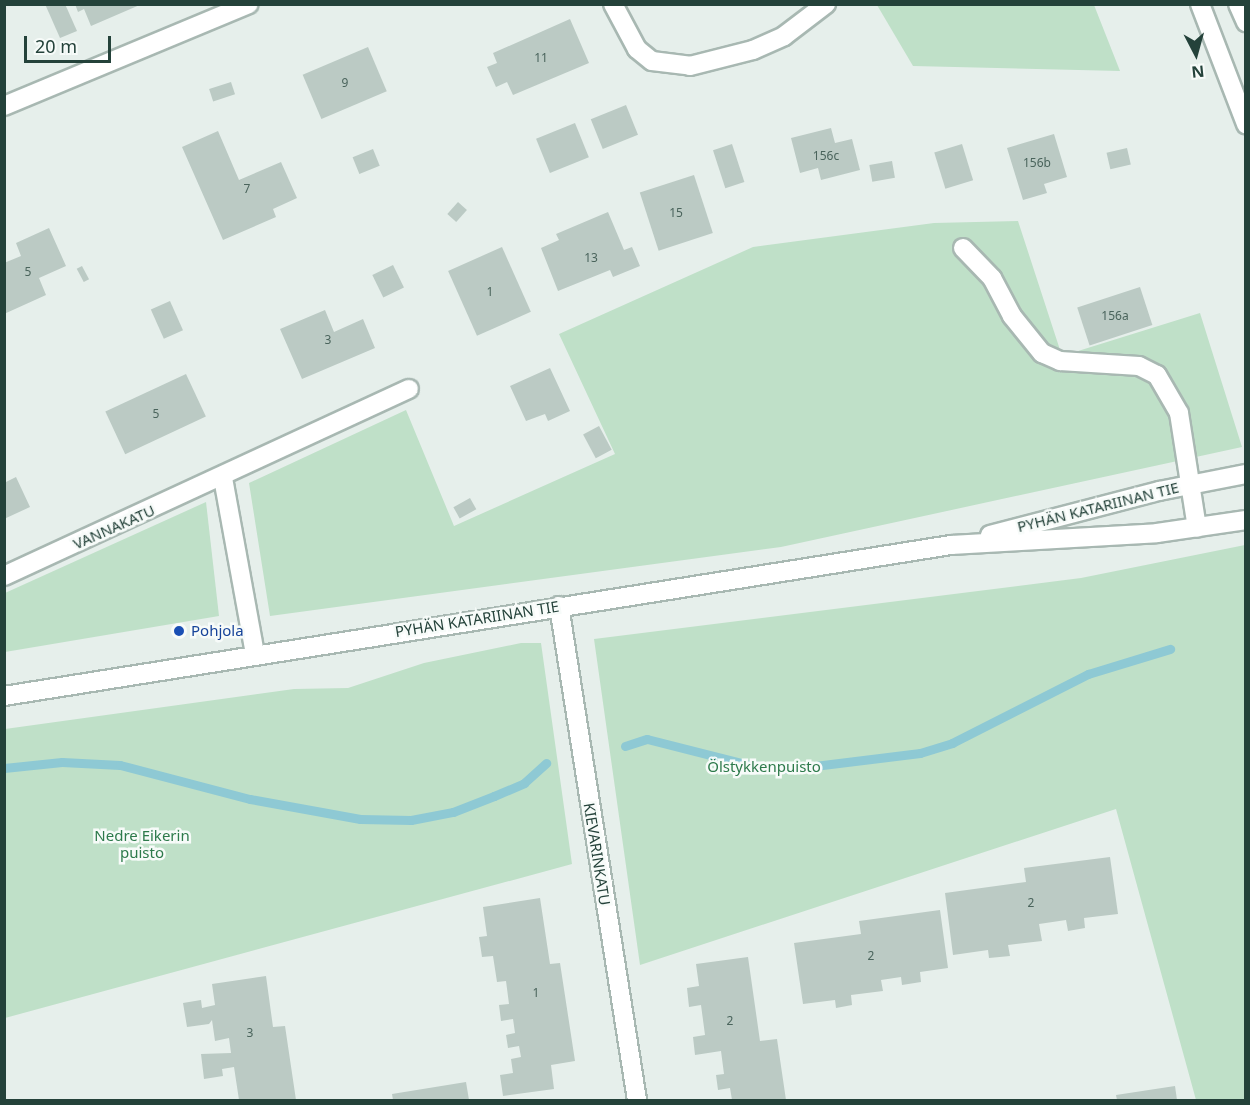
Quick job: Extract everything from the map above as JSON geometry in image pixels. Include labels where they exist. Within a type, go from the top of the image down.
[{"type":"street","points":[[4,106],[249,4]]},
{"type":"street","points":[[613,4],[637,49],[652,61],[690,66],[753,50],[784,36],[826,4]]},
{"type":"street","points":[[1200,4],[1245,124]]},
{"type":"street","points":[[1238,4],[1245,22]]},
{"type":"street","points":[[963,248],[992,278],[1012,316],[1042,353],[1060,361],[1139,366],[1157,375],[1179,412],[1197,528]]},
{"type":"street","name":"VANNAKATU","points":[[4,576],[223,478],[409,389]]},
{"type":"street","name":"PYHÄN KATARIINAN TIE","points":[[951,545],[1190,484],[1245,474]]},
{"type":"street","points":[[223,478],[255,654]]},
{"type":"street","name":"PYHÄN KATARIINAN TIE","points":[[4,696],[255,654],[951,545],[1197,528],[1245,520]]},
{"type":"street","name":"KIEVARINKATU","points":[[559,606],[637,1101]]},
{"type":"green space","points":[[877,5],[1094,5],[1120,71],[913,66]]},
{"type":"green space","points":[[1018,221],[1062,356],[1200,313],[1242,447],[781,547],[270,616],[249,483],[406,410],[454,526],[615,454],[559,334],[753,247],[934,223]]},
{"type":"green space","points":[[206,502],[219,616],[5,652],[5,593]]},
{"type":"green space","name":"Ölstykkenpuisto","points":[[1245,545],[1245,1100],[1196,1100],[1116,809],[640,965],[594,639],[1081,578]]},
{"type":"green space","name":"Nedre Eikerin puisto","points":[[521,643],[541,643],[572,864],[5,1018],[5,729],[294,689],[348,688],[424,663]]},
{"type":"building","points":[[45,4],[65,4],[77,31],[60,38]]},
{"type":"building","points":[[75,4],[142,4],[91,26],[84,9],[78,12]]},
{"type":"building","points":[[570,19],[589,63],[513,95],[507,82],[496,87],[487,67],[497,63],[493,53]]},
{"type":"building","points":[[368,47],[387,91],[321,119],[303,75]]},
{"type":"building","points":[[231,82],[235,94],[213,101],[209,89]]},
{"type":"building","points":[[626,105],[638,135],[603,149],[591,119]]},
{"type":"building","points":[[575,123],[589,157],[550,173],[536,139]]},
{"type":"building","points":[[831,128],[835,143],[852,139],[860,170],[821,180],[818,168],[800,173],[791,138]]},
{"type":"building","points":[[218,131],[239,180],[281,162],[297,198],[273,209],[276,217],[223,240],[182,147]]},
{"type":"building","points":[[1054,134],[1067,177],[1044,184],[1047,193],[1023,200],[1007,148]]},
{"type":"building","points":[[732,144],[744,182],[725,188],[713,150]]},
{"type":"building","points":[[962,144],[973,180],[945,189],[934,152]]},
{"type":"building","points":[[1127,148],[1131,165],[1110,169],[1107,153]]},
{"type":"building","points":[[373,149],[380,166],[359,174],[353,157]]},
{"type":"building","points":[[892,161],[895,178],[872,182],[869,165]]},
{"type":"building","points":[[694,175],[713,233],[659,251],[640,193]]},
{"type":"building","points":[[458,202],[467,210],[456,222],[447,214]]},
{"type":"building","points":[[608,212],[624,250],[632,247],[640,266],[613,277],[610,270],[558,291],[541,248],[559,240],[556,234]]},
{"type":"building","points":[[49,228],[66,266],[39,278],[46,295],[4,314],[4,263],[21,256],[16,243]]},
{"type":"building","points":[[502,247],[531,312],[477,336],[448,271]]},
{"type":"building","points":[[393,265],[404,287],[383,298],[372,275]]},
{"type":"building","points":[[82,266],[89,279],[84,282],[77,269]]},
{"type":"building","points":[[1140,287],[1152,325],[1090,345],[1077,307]]},
{"type":"building","points":[[170,301],[183,330],[164,339],[151,310]]},
{"type":"building","points":[[325,310],[334,332],[363,319],[375,348],[302,379],[280,329]]},
{"type":"building","points":[[550,368],[570,411],[548,421],[545,414],[526,421],[510,386]]},
{"type":"building","points":[[186,374],[206,417],[125,454],[105,412]]},
{"type":"building","points":[[599,426],[612,450],[596,458],[583,434]]},
{"type":"building","points":[[16,477],[30,507],[4,519],[4,483]]},
{"type":"building","points":[[470,498],[476,509],[460,519],[453,507]]},
{"type":"building","points":[[1110,857],[1118,914],[1084,918],[1085,928],[1068,931],[1066,920],[1039,924],[1042,941],[1008,945],[1010,956],[989,958],[988,950],[953,955],[945,893],[1026,882],[1024,868]]},
{"type":"building","points":[[540,898],[550,964],[560,963],[575,1061],[551,1065],[554,1089],[503,1096],[500,1075],[513,1073],[511,1059],[521,1057],[519,1046],[508,1048],[506,1035],[515,1033],[513,1019],[501,1021],[499,1005],[509,1004],[506,981],[497,982],[493,956],[482,957],[479,937],[487,936],[483,907]]},
{"type":"building","points":[[940,910],[948,968],[920,972],[921,982],[902,985],[901,977],[881,980],[883,991],[851,995],[852,1005],[836,1008],[835,1000],[803,1004],[794,943],[861,934],[859,921]]},
{"type":"building","points":[[748,957],[760,1041],[777,1039],[786,1100],[732,1100],[730,1088],[718,1090],[716,1075],[724,1074],[721,1051],[695,1055],[693,1037],[705,1035],[701,1005],[689,1007],[687,988],[699,986],[696,964]]},
{"type":"building","points":[[266,976],[273,1027],[285,1026],[296,1100],[239,1100],[234,1067],[222,1069],[223,1076],[204,1079],[201,1054],[231,1053],[229,1038],[215,1041],[212,1020],[209,1024],[187,1027],[183,1003],[201,1000],[202,1008],[215,1005],[212,984]]},
{"type":"building","points":[[466,1082],[469,1100],[393,1100],[392,1094]]},
{"type":"building","points":[[1175,1086],[1177,1100],[1117,1100],[1116,1095]]},
{"type":"waterway","points":[[625,746],[647,739],[750,765],[790,769],[920,753],[952,743],[1088,674],[1170,649]]},
{"type":"waterway","points":[[4,768],[62,762],[120,765],[250,799],[360,819],[411,820],[453,812],[494,796],[524,783],[546,763]]},
{"type":"place","name":"Pohjola","points":[[179,631]]}]
